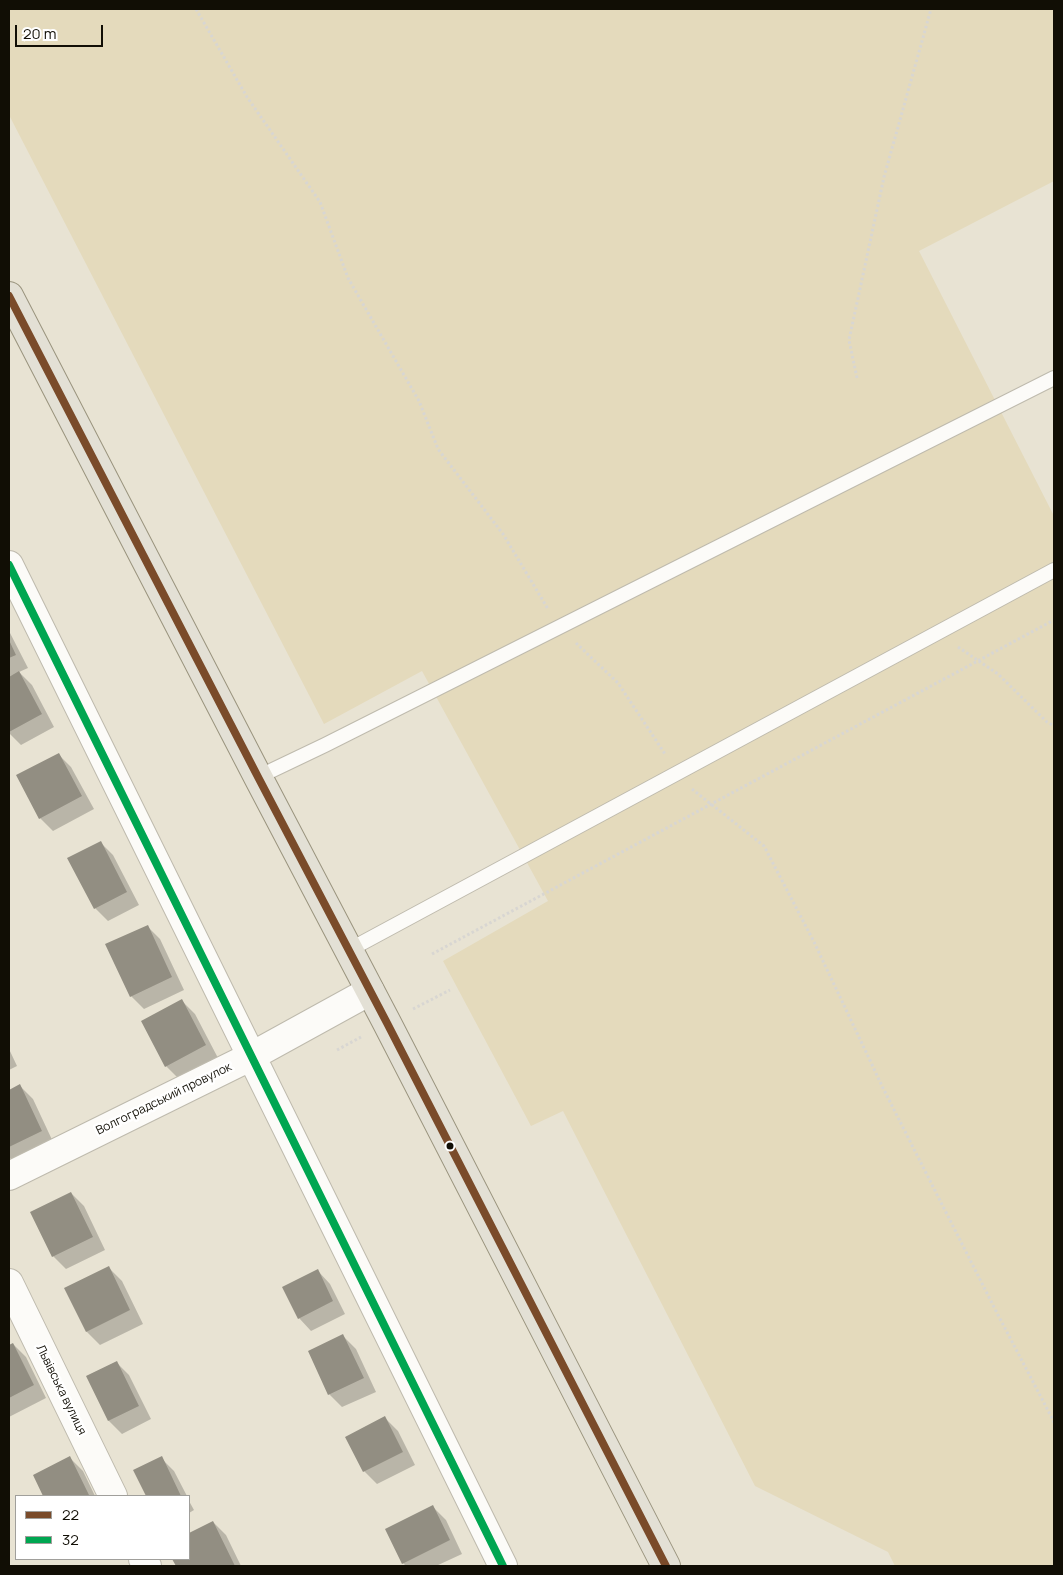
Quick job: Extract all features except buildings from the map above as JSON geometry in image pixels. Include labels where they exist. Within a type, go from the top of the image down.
[{"type":"main road","points":[[9,296],[666,1566]]},
{"type":"street","points":[[9,565],[503,1566]]},
{"type":"street","name":"Волгоградський провулок","points":[[9,1176],[250,1056],[370,991]]},
{"type":"street","name":"Львівська вулиця","points":[[9,1283],[112,1495]]},
{"type":"lane","points":[[258,777],[1054,378]]},
{"type":"lane","points":[[349,950],[1054,570]]},
{"type":"path","points":[[196,9],[247,97],[320,202],[348,278],[419,401],[438,449],[503,534],[559,627],[618,683],[678,774],[692,790],[764,846],[814,942],[887,1096],[1054,1422]]},
{"type":"path","points":[[857,378],[849,340],[884,177],[931,9]]},
{"type":"path","points":[[432,954],[1054,620]]},
{"type":"path","points":[[937,633],[998,674],[1047,722],[1054,726]]},
{"type":"shaded area","points":[[9,9],[1054,9],[1054,181],[919,251],[1054,516],[1054,1566],[895,1566],[888,1552],[755,1486],[563,1111],[531,1126],[443,961],[548,901],[422,671],[324,724],[9,115]]},
{"type":"transit line","name":"22","points":[[9,296],[387,1023],[666,1566]]},
{"type":"transit line","name":"32","points":[[9,565],[503,1566]]}]
